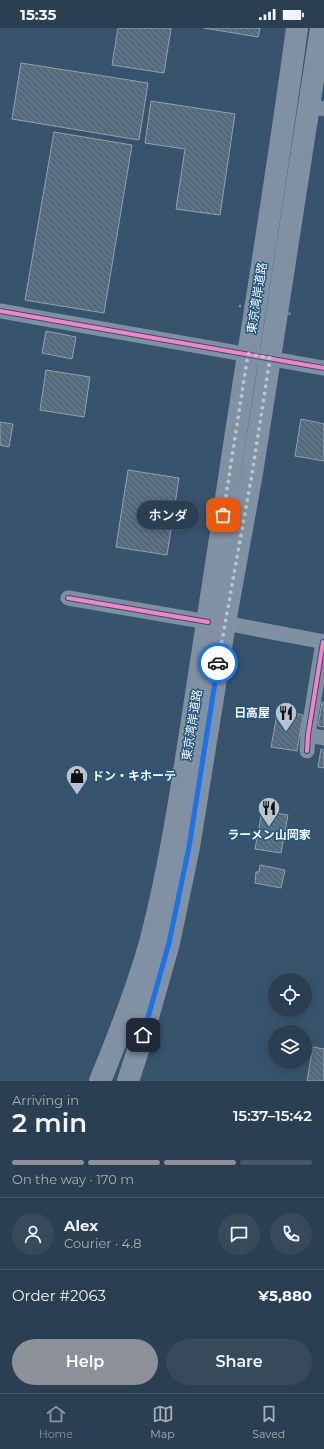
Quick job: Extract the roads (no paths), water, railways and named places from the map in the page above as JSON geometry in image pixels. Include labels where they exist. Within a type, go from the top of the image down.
[{"type":"highway","name":"東京湾岸道路","points":[[128,1081],[146,1025],[169,943],[189,847],[248,354],[271,211],[297,28]]},
{"type":"highway","name":"東京湾岸道路","points":[[100,1081],[129,1006],[150,941],[169,861],[216,622],[252,474],[270,358],[316,108],[321,28]]},
{"type":"street","points":[[0,311],[324,368]]},
{"type":"street","points":[[68,598],[216,622],[323,642],[308,735],[307,751]]},
{"type":"street","points":[[308,735],[324,738]]},
{"type":"place","name":"ホンダ","points":[[223,515]]},
{"type":"place","name":"日高屋","points":[[286,732]]},
{"type":"place","name":"ドン・キホーテ","points":[[77,796]]},
{"type":"place","name":"ラーメン山岡家","points":[[269,828]]}]
